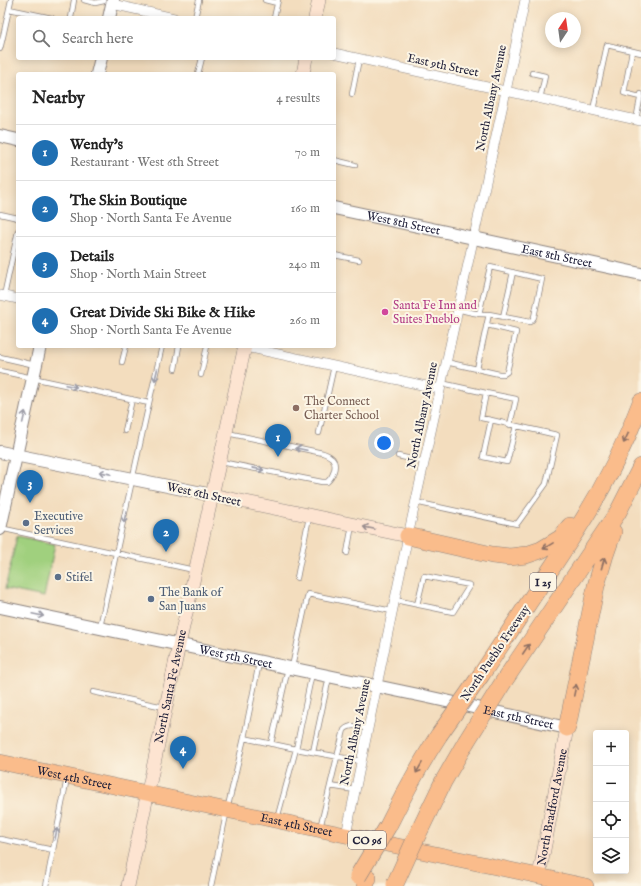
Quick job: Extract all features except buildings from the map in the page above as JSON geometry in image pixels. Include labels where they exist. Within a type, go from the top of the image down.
[{"type":"highway","name":"North Pueblo Freeway","points":[[361,882],[399,804],[439,735],[481,675],[576,532],[602,488],[631,427],[641,402]]},
{"type":"highway","name":"North Pueblo Freeway","points":[[394,885],[443,782],[466,742],[504,681],[618,512],[641,467]]},
{"type":"highway","points":[[408,536],[492,555],[526,555],[541,550],[561,538],[602,488]]},
{"type":"highway","points":[[567,728],[596,586],[617,520],[618,512]]},
{"type":"main road","points":[[315,16],[319,0]]},
{"type":"main road","points":[[303,72],[306,60]]},
{"type":"main road","name":"North Santa Fe Avenue","points":[[128,886],[226,433],[243,348]]},
{"type":"main road","name":"West 6th Street","points":[[212,495],[408,536]]},
{"type":"main road","name":"North Bradford Avenue","points":[[538,881],[567,728]]},
{"type":"main road","name":"West 4th Street","points":[[0,762],[148,793]]},
{"type":"main road","name":"East 4th Street","points":[[148,793],[320,829],[538,881],[586,886]]},
{"type":"street","name":"North Albany Avenue","points":[[346,835],[415,502],[506,91],[524,0]]},
{"type":"street","points":[[109,16],[108,1],[166,16]]},
{"type":"street","name":"East 9th Street","points":[[336,53],[639,120]]},
{"type":"street","points":[[97,72],[100,60]]},
{"type":"street","points":[[0,136],[16,140]]},
{"type":"street","name":"West 8th Street","points":[[336,208],[473,238]]},
{"type":"street","name":"East 8th Street","points":[[473,238],[641,274]]},
{"type":"street","points":[[2,296],[16,299]]},
{"type":"street","points":[[0,528],[39,348]]},
{"type":"street","points":[[252,348],[334,366],[440,386]]},
{"type":"street","name":"West 6th Street","points":[[0,452],[212,495]]},
{"type":"street","name":"West 5th Street","points":[[0,607],[377,687]]},
{"type":"street","name":"East 5th Street","points":[[377,687],[567,728]]},
{"type":"lane","points":[[0,49],[11,0]]},
{"type":"lane","points":[[71,16],[74,0]]},
{"type":"lane","points":[[84,0],[95,3],[108,1]]},
{"type":"lane","points":[[195,16],[199,0]]},
{"type":"lane","points":[[265,0],[278,1],[274,16]]},
{"type":"lane","points":[[9,9],[42,16]]},
{"type":"lane","points":[[593,110],[607,46],[641,53]]},
{"type":"lane","points":[[632,51],[624,93],[641,96],[639,120]]},
{"type":"lane","points":[[352,94],[359,59]]},
{"type":"lane","points":[[198,72],[202,60]]},
{"type":"lane","points":[[532,73],[545,76],[540,99]]},
{"type":"lane","points":[[336,160],[355,165]]},
{"type":"lane","points":[[0,214],[16,218]]},
{"type":"lane","points":[[2,296],[16,239]]},
{"type":"lane","points":[[336,255],[360,260]]},
{"type":"lane","points":[[457,309],[483,315],[490,314],[530,322],[535,310],[542,279],[490,266],[479,314]]},
{"type":"lane","points":[[503,317],[513,272]]},
{"type":"lane","points":[[477,369],[490,314]]},
{"type":"lane","points":[[446,362],[499,374],[504,374],[507,372],[516,332],[487,325]]},
{"type":"lane","points":[[122,362],[126,348]]},
{"type":"lane","points":[[100,628],[162,348]]},
{"type":"lane","points":[[175,368],[179,348]]},
{"type":"lane","points":[[201,375],[208,348]]},
{"type":"lane","points":[[0,357],[35,365]]},
{"type":"lane","points":[[320,433],[334,366]]},
{"type":"lane","points":[[0,371],[149,403]]},
{"type":"lane","points":[[440,386],[516,399],[507,462],[483,457],[491,420]]},
{"type":"lane","points":[[415,502],[517,524],[546,484],[557,435],[481,418],[486,393]]},
{"type":"lane","points":[[125,431],[132,399]]},
{"type":"lane","points":[[220,461],[322,482],[327,482],[330,479],[334,468],[332,458],[323,453],[226,433]]},
{"type":"lane","points":[[398,456],[424,462]]},
{"type":"lane","points":[[297,578],[309,516]]},
{"type":"lane","points":[[347,553],[352,525]]},
{"type":"lane","points":[[0,528],[196,570]]},
{"type":"lane","points":[[395,600],[417,605],[453,612],[470,585],[424,576],[417,605]]},
{"type":"lane","points":[[271,744],[308,594],[392,611]]},
{"type":"lane","points":[[211,886],[244,738],[259,662]]},
{"type":"lane","points":[[277,821],[296,749],[312,673]]},
{"type":"lane","points":[[313,752],[329,677]]},
{"type":"lane","points":[[93,692],[166,708]]},
{"type":"lane","points":[[320,829],[344,730],[347,727],[352,726],[368,729]]},
{"type":"lane","points":[[244,738],[361,761]]},
{"type":"lane","points":[[46,886],[68,776]]},
{"type":"lane","points":[[330,786],[355,790]]},
{"type":"lane","points":[[0,839],[53,850]]},
{"type":"green space","points":[[17,536],[55,544],[44,597],[5,589]]},
{"type":"place","name":"Santa Fe Inn and Suites Pueblo","points":[[385,312]]},
{"type":"place","name":"The Connect Charter School","points":[[296,408]]},
{"type":"place","name":"Wendy's","points":[[278,457]]},
{"type":"place","name":"Details","points":[[30,503]]},
{"type":"place","name":"Executive Services","points":[[26,523]]},
{"type":"place","name":"The Skin Boutique","points":[[166,552]]},
{"type":"place","name":"Stifel","points":[[58,577]]},
{"type":"place","name":"The Bank of San Juans","points":[[151,599]]},
{"type":"place","name":"Great Divide Ski Bike & Hike","points":[[183,769]]}]
